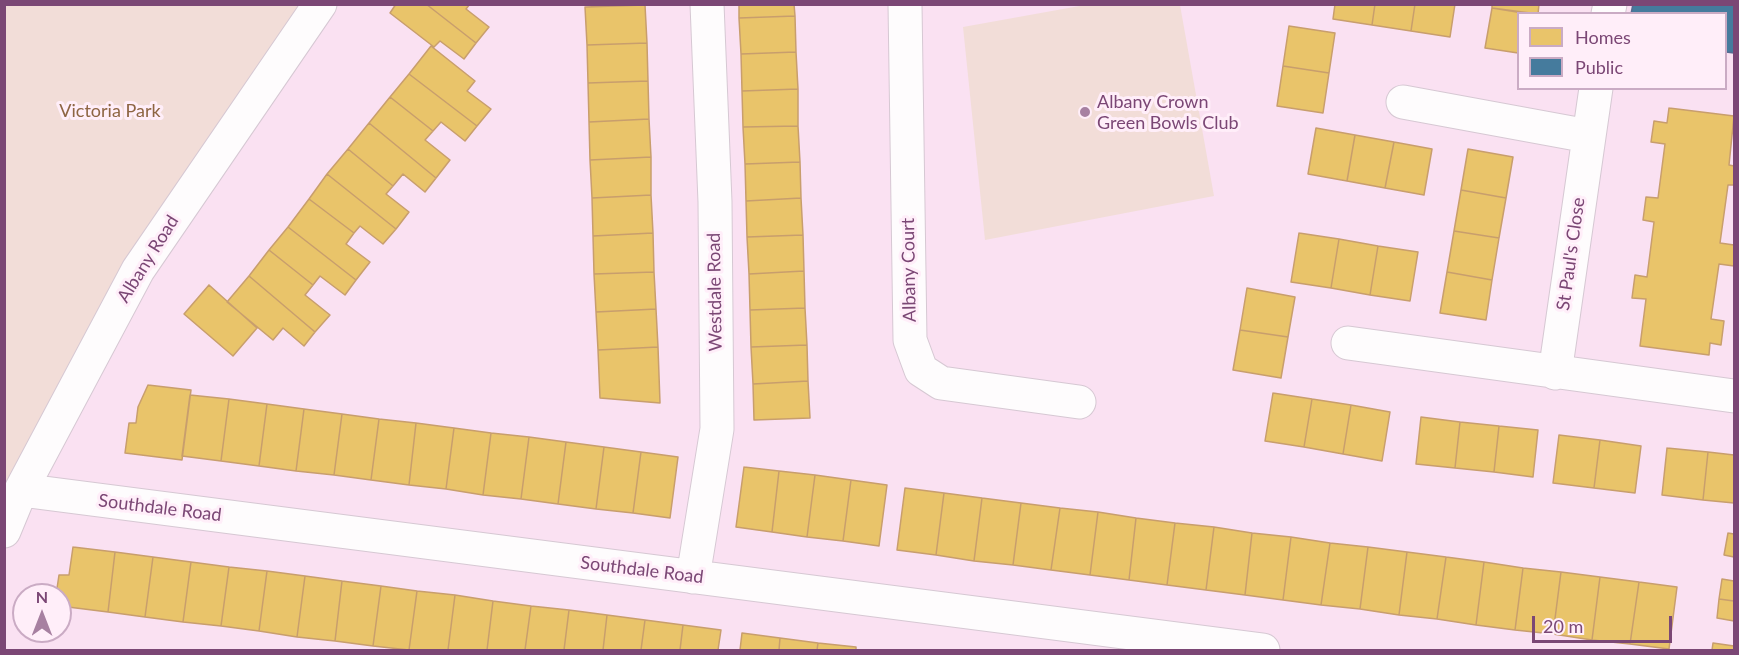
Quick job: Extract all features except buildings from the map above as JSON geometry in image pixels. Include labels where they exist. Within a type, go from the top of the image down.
[{"type":"street","name":"Albany Road","points":[[4,531],[21,490],[138,270],[320,4]]},
{"type":"street","name":"Westdale Road","points":[[693,577],[717,429],[715,202],[707,4]]},
{"type":"street","name":"Albany Court","points":[[905,4],[910,340],[921,370],[941,383],[1078,402]]},
{"type":"street","name":"St Paul's Close","points":[[1555,373],[1596,90]]},
{"type":"street","points":[[1403,102],[1588,136]]},
{"type":"street","points":[[1348,343],[1734,396]]},
{"type":"street","name":"Southdale Road","points":[[21,490],[1263,651]]},
{"type":"shaded area","points":[[326,5],[1734,5],[1734,650],[5,650],[4,555],[30,491],[143,271]]},
{"type":"green space","name":"Victoria Park","points":[[5,5],[311,5],[5,506]]},
{"type":"green space","name":"Albany Crown Green Bowls Club","points":[[1085,5],[1180,5],[1214,196],[985,240],[963,27]]},
{"type":"place","name":"Albany Crown Green Bowls Club","points":[[1085,112]]}]
